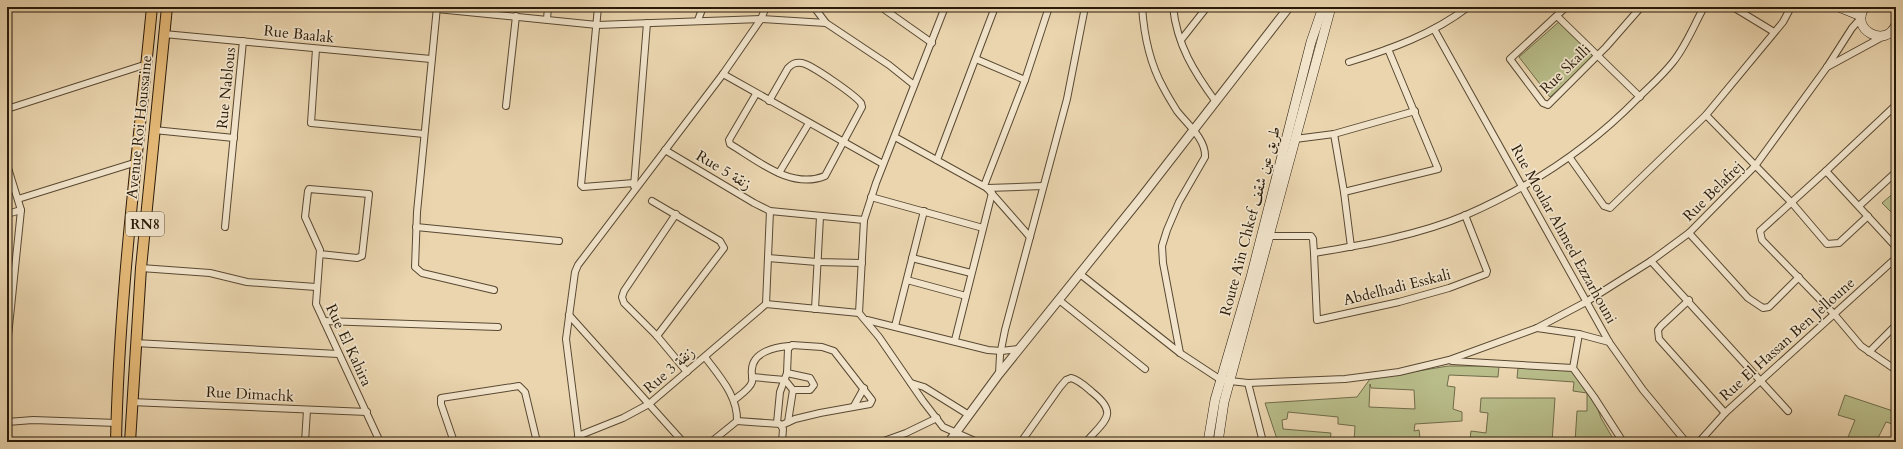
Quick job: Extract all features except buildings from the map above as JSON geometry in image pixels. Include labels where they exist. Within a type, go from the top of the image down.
[{"type":"main road","name":"Avenue Roi Houssaine","points":[[116,442],[124,282],[152,7]]},
{"type":"main road","name":"Avenue Roi Houssaine","points":[[130,442],[131,402],[140,268],[167,7]]},
{"type":"main road","points":[[1839,7],[1861,17]]},
{"type":"main road","points":[[1865,7],[1861,17],[1861,24],[1868,33],[1879,36],[1891,33],[1896,24]]},
{"type":"main road","points":[[1895,7],[1896,12]]},
{"type":"main road","name":"Route Aïn Chkef طريق عين شقف","points":[[1218,442],[1222,413],[1330,8]]},
{"type":"main road","name":"Route Aïn Chkef طريق عين شقف","points":[[1208,442],[1212,408],[1251,277],[1311,42],[1330,8]]},
{"type":"street","points":[[489,14],[490,7]]},
{"type":"street","points":[[547,19],[548,7]]},
{"type":"street","points":[[598,7],[581,185],[583,187],[634,183]]},
{"type":"street","points":[[698,20],[703,7]]},
{"type":"street","points":[[578,439],[566,353],[566,339],[572,287],[578,265],[634,194],[665,150],[723,74],[760,19],[766,7]]},
{"type":"street","points":[[881,7],[932,43]]},
{"type":"street","points":[[859,313],[864,220],[883,164],[895,137],[945,7]]},
{"type":"street","points":[[937,160],[995,7]]},
{"type":"street","points":[[955,340],[983,228],[988,189],[1049,7]]},
{"type":"street","points":[[999,374],[1001,351],[1043,186],[1068,99],[1084,9],[1077,7]]},
{"type":"street","points":[[1142,7],[1144,33],[1156,74],[1177,110],[1194,130],[1205,149],[1205,157],[1166,230],[1161,253],[1180,353]]},
{"type":"street","points":[[1174,7],[1185,53],[1195,73],[1216,102]]},
{"type":"street","points":[[1181,40],[1207,7]]},
{"type":"street","points":[[950,442],[999,374],[1194,130],[1289,7]]},
{"type":"street","points":[[1349,62],[1388,49],[1434,29],[1468,7]]},
{"type":"street","points":[[1566,7],[1557,16],[1640,97]]},
{"type":"street","name":"Rue Skalli","points":[[1557,16],[1510,59],[1543,103],[1548,105],[1598,56],[1641,7]]},
{"type":"street","points":[[1270,236],[1311,236],[1313,239],[1314,253],[1351,247],[1428,228],[1465,215],[1524,187],[1570,158],[1619,118],[1640,97],[1673,62],[1704,7]]},
{"type":"street","points":[[1733,7],[1774,32]]},
{"type":"street","points":[[1570,158],[1604,206],[1610,208],[1706,115],[1783,22],[1791,7]]},
{"type":"street","points":[[494,290],[418,271],[415,267],[416,227],[437,8],[597,24],[760,19],[826,23]]},
{"type":"street","points":[[816,8],[826,23],[889,65],[914,85]]},
{"type":"street","points":[[506,106],[516,16]]},
{"type":"street","name":"Rue Belafrej","points":[[1449,360],[1538,328],[1586,302],[1651,261],[1689,233],[1755,166],[1827,67],[1839,46],[1861,17]]},
{"type":"street","points":[[634,194],[648,23]]},
{"type":"street","name":"Rue Moular Ahmed Ezzarhouni","points":[[1434,29],[1524,187],[1609,342],[1643,390],[1686,442]]},
{"type":"street","name":"Rue Belafrej","points":[[1827,67],[1891,33]]},
{"type":"street","name":"Rue Baalak","points":[[164,34],[316,49],[431,58]]},
{"type":"street","name":"Rue Nablous","points":[[225,227],[243,41]]},
{"type":"street","points":[[316,49],[311,123],[424,134]]},
{"type":"street","points":[[1344,192],[1438,169],[1388,49]]},
{"type":"street","points":[[976,59],[1025,80]]},
{"type":"street","points":[[756,94],[728,142],[779,174],[794,178],[807,179],[825,176],[862,107],[862,103],[852,94],[810,66],[803,63],[792,64],[769,100]]},
{"type":"street","points":[[7,109],[147,64]]},
{"type":"street","points":[[723,74],[756,94],[883,164]]},
{"type":"street","points":[[1896,105],[1792,203],[1760,231],[1762,240],[1834,314],[1853,338],[1869,352],[1896,370]]},
{"type":"street","points":[[1295,139],[1334,134],[1415,111]]},
{"type":"street","points":[[1706,115],[1792,203],[1822,240],[1827,244],[1839,243],[1868,216]]},
{"type":"street","points":[[779,174],[810,123]]},
{"type":"street","name":"Rue Nablous","points":[[154,130],[234,138]]},
{"type":"street","points":[[1334,134],[1344,192],[1351,247]]},
{"type":"street","points":[[895,137],[988,189],[1030,237]]},
{"type":"street","name":"Rue 5 زنقة","points":[[665,150],[770,211],[864,220]]},
{"type":"street","points":[[18,199],[136,162]]},
{"type":"street","points":[[7,165],[21,210],[8,323],[7,346]]},
{"type":"street","points":[[1826,171],[1896,247]]},
{"type":"street","points":[[1859,206],[1896,172]]},
{"type":"street","points":[[988,189],[1043,186]]},
{"type":"street","points":[[308,189],[369,194],[362,256],[357,258],[320,254],[320,250],[305,217],[308,189]]},
{"type":"street","points":[[871,197],[983,228]]},
{"type":"street","points":[[652,201],[720,241],[724,248],[656,336]]},
{"type":"street","points":[[7,214],[21,210]]},
{"type":"street","points":[[770,211],[766,304],[859,313],[867,320],[936,418],[946,429],[977,442]]},
{"type":"street","points":[[895,326],[924,211]]},
{"type":"street","points":[[676,214],[624,291],[622,297],[624,303],[656,336],[687,372]]},
{"type":"street","name":"Abdelhadi Esskali","points":[[1314,253],[1317,320],[1399,302],[1449,288],[1486,274],[1487,271],[1465,215]]},
{"type":"street","points":[[815,309],[820,216]]},
{"type":"street","points":[[416,227],[559,241]]},
{"type":"street","points":[[1689,233],[1748,298],[1763,308],[1769,307],[1799,277]]},
{"type":"street","name":"Rue El Kahira","points":[[320,254],[316,287],[316,304],[380,442]]},
{"type":"street","points":[[768,258],[862,264]]},
{"type":"street","points":[[912,258],[971,273]]},
{"type":"street","name":"Rue El Hassan Ben Jelloune","points":[[1699,442],[1725,412],[1896,258]]},
{"type":"street","points":[[1651,261],[1762,380],[1788,411]]},
{"type":"street","points":[[1891,262],[1896,268]]},
{"type":"street","points":[[140,268],[210,273],[247,282],[316,287]]},
{"type":"street","points":[[1080,274],[1180,353],[1221,380],[1231,382],[1320,381],[1363,377],[1399,372],[1449,360],[1572,368]]},
{"type":"street","points":[[907,280],[966,296]]},
{"type":"street","points":[[1059,300],[1145,369]]},
{"type":"street","points":[[1688,300],[1661,326],[1658,330],[1659,338],[1725,412]]},
{"type":"street","name":"Rue 3 زنقة","points":[[578,439],[649,404],[766,304]]},
{"type":"street","points":[[569,315],[681,441]]},
{"type":"street","points":[[867,320],[955,340],[988,350],[1001,351],[1019,349]]},
{"type":"street","points":[[324,321],[498,327]]},
{"type":"street","points":[[1869,352],[1896,325]]},
{"type":"street","points":[[1538,328],[1578,334],[1609,342]]},
{"type":"street","points":[[1578,334],[1572,368],[1594,397],[1623,442]]},
{"type":"street","points":[[135,343],[338,354]]},
{"type":"street","points":[[711,442],[737,421],[780,424],[872,403],[872,398],[837,354],[830,349],[796,344],[760,354],[752,365],[752,382],[748,388],[734,400]]},
{"type":"street","points":[[782,442],[783,429],[780,424],[780,392],[786,377],[787,352],[790,346]]},
{"type":"street","points":[[1470,352],[1473,362]]},
{"type":"street","points":[[705,357],[734,400],[738,412],[737,421]]},
{"type":"street","points":[[752,377],[806,377],[812,379],[814,383],[813,388],[810,390],[793,390]]},
{"type":"street","points":[[786,377],[793,390],[788,422]]},
{"type":"street","points":[[1021,442],[1066,379],[1071,378],[1078,381],[1104,401],[1107,409],[1106,419],[1086,442]]},
{"type":"street","points":[[911,382],[924,387],[969,416]]},
{"type":"street","points":[[1248,383],[1263,442]]},
{"type":"street","points":[[454,442],[441,404],[441,398],[519,386],[525,392],[538,442]]},
{"type":"street","points":[[854,406],[864,388]]},
{"type":"street","name":"Rue Dimachk","points":[[131,402],[367,412]]},
{"type":"street","points":[[305,442],[307,410]]},
{"type":"street","points":[[7,413],[7,422],[33,420],[117,423]]},
{"type":"street","points":[[881,442],[906,433],[936,418]]},
{"type":"green space","points":[[1561,20],[1595,56],[1550,97],[1519,57]]},
{"type":"green space","points":[[1896,191],[1896,209],[1892,213],[1882,203]]},
{"type":"green space","points":[[1448,366],[1499,366],[1498,377],[1449,375],[1447,386],[1455,387],[1453,409],[1462,412],[1462,421],[1415,424],[1414,431],[1419,430],[1420,438],[1470,440],[1471,431],[1486,433],[1488,413],[1480,412],[1481,398],[1555,398],[1552,442],[1354,442],[1355,426],[1338,424],[1338,417],[1288,412],[1287,419],[1282,420],[1283,429],[1331,433],[1330,442],[1278,442],[1265,403],[1357,397],[1370,379]],"holes":[[[1370,384],[1371,388],[1414,390],[1415,409],[1369,407]]]},
{"type":"green space","points":[[1518,368],[1575,371],[1592,393],[1601,418],[1615,442],[1575,442],[1577,411],[1587,411],[1587,393],[1573,391],[1574,382],[1517,378]]},
{"type":"green space","points":[[1845,395],[1896,412],[1896,425],[1886,422],[1876,442],[1846,442],[1855,420],[1838,415]]}]
